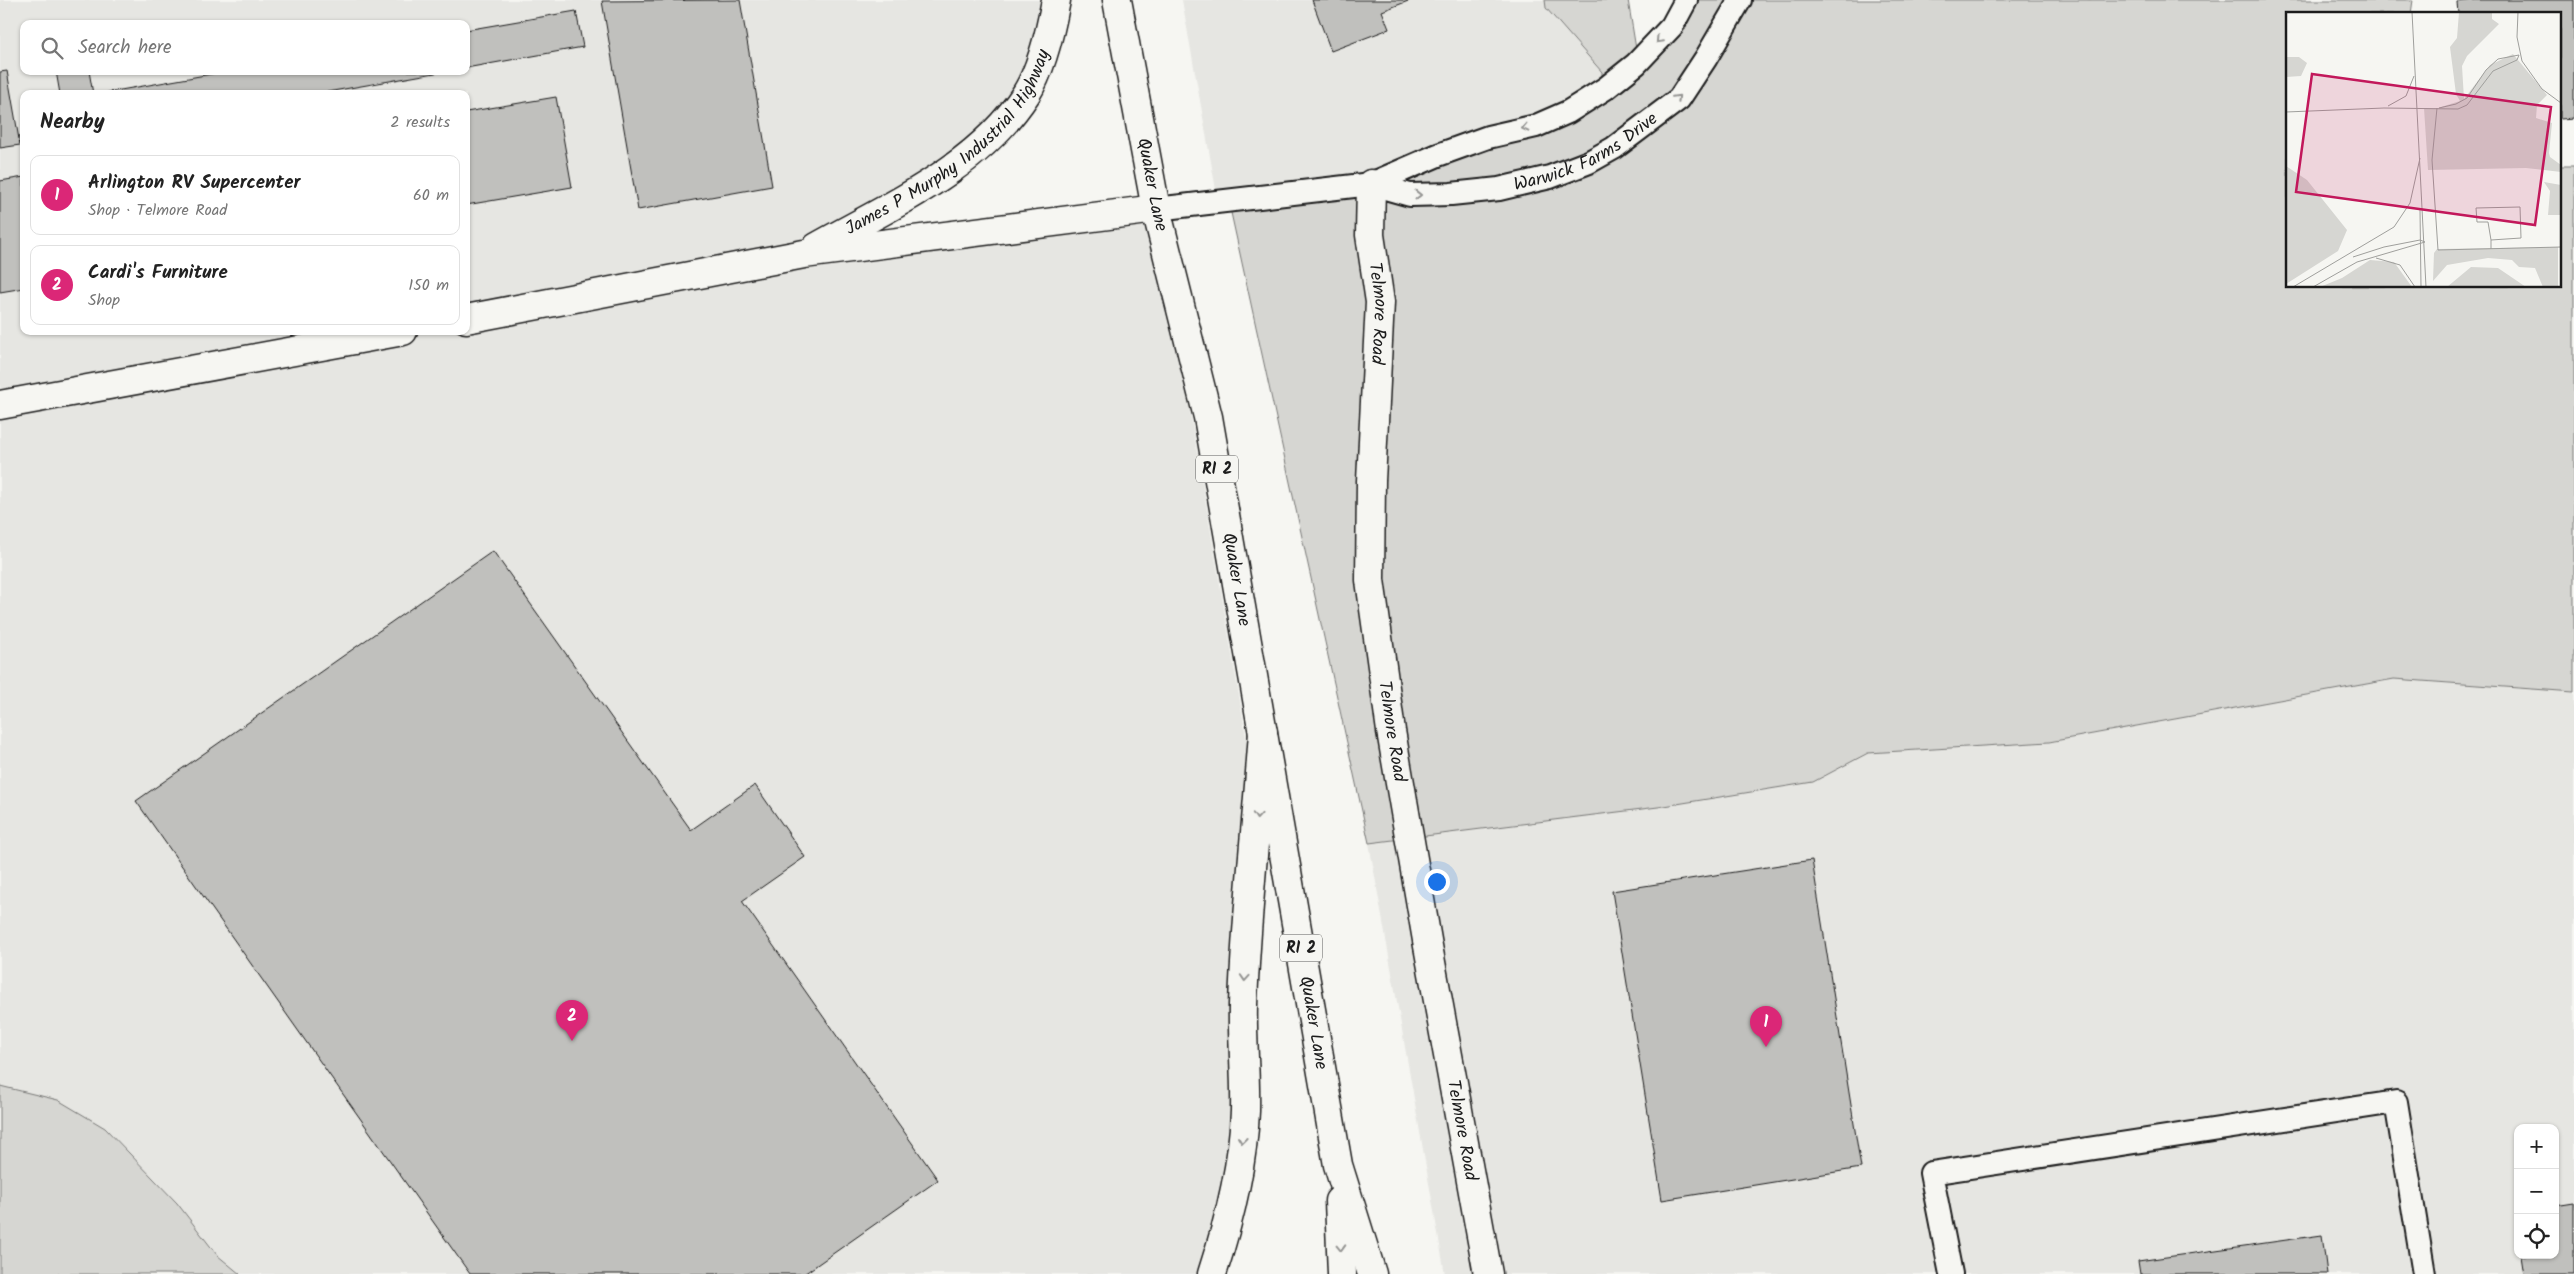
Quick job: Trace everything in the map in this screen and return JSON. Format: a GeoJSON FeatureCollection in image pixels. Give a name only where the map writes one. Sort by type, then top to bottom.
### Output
{"type":"FeatureCollection","features":[{"type":"Feature","properties":{"kind":"main road","name":"James P Murphy Industrial Highway"},"geometry":{"type":"LineString","coordinates":[[804,254],[919,190],[955,167],[994,132],[1027,93],[1050,35],[1056,0]]}},
{"type":"Feature","properties":{"kind":"main road","name":"Quaker Lane"},"geometry":{"type":"LineString","coordinates":[[1117,0],[1156,209],[1208,417],[1338,1165],[1372,1274]]}},
{"type":"Feature","properties":{"kind":"main road","name":"Telmore Road"},"geometry":{"type":"LineString","coordinates":[[1371,184],[1370,234],[1380,302],[1371,481],[1370,580],[1391,731],[1488,1274]]}},
{"type":"Feature","properties":{"kind":"main road","name":"James P Murphy Industrial Highway"},"geometry":{"type":"LineString","coordinates":[[470,318],[804,254],[1156,209]]}},
{"type":"Feature","properties":{"kind":"main road"},"geometry":{"type":"LineString","coordinates":[[0,405],[381,335]]}},
{"type":"Feature","properties":{"kind":"main road"},"geometry":{"type":"LineString","coordinates":[[1212,1274],[1239,1166],[1245,1113],[1246,1065],[1243,1006],[1263,732]]}},
{"type":"Feature","properties":{"kind":"main road","name":"Quaker Lane"},"geometry":{"type":"LineString","coordinates":[[1338,1165],[1342,1274]]}},
{"type":"Feature","properties":{"kind":"lane","name":"Warwick Farms Drive"},"geometry":{"type":"LineString","coordinates":[[1156,209],[1371,184],[1414,163],[1488,137],[1536,126],[1568,112],[1606,88],[1636,64],[1672,26],[1686,0]]}},
{"type":"Feature","properties":{"kind":"lane","name":"Warwick Farms Drive"},"geometry":{"type":"LineString","coordinates":[[1371,184],[1410,195],[1451,194],[1499,189],[1550,177],[1589,162],[1614,148],[1679,98],[1706,58],[1740,0]]}},
{"type":"Feature","properties":{"kind":"lane"},"geometry":{"type":"LineString","coordinates":[[1951,1274],[1931,1174],[2396,1102],[2424,1274]]}},
{"type":"Feature","properties":{"kind":"shaded area"},"geometry":{"type":"Polygon","coordinates":[[[0,0],[1058,0],[1012,121],[813,237],[1155,207],[1262,828],[1244,1078],[1207,1274],[240,1274],[217,1255],[177,1203],[105,1128],[0,1086],[0,0]]]}},
{"type":"Feature","properties":{"kind":"shaded area"},"geometry":{"type":"Polygon","coordinates":[[[1182,0],[1545,0],[1546,8],[1602,72],[1602,80],[1544,119],[1378,175],[1228,199],[1216,190],[1182,0]]]}},
{"type":"Feature","properties":{"kind":"shaded area"},"geometry":{"type":"Polygon","coordinates":[[[1545,0],[1628,0],[1636,49],[1682,0],[2413,0],[2411,12],[2286,12],[2286,288],[2562,288],[2562,166],[2574,166],[2574,692],[2394,679],[2049,742],[1868,753],[1813,782],[1658,807],[1369,843],[1228,199],[1378,180],[1544,119],[1602,80],[1602,72],[1546,8],[1545,0]]]}},
{"type":"Feature","properties":{"kind":"shaded area"},"geometry":{"type":"Polygon","coordinates":[[[2394,679],[2574,692],[2574,1274],[1445,1274],[1369,843],[1658,807],[1813,782],[1868,753],[2050,742],[2394,679]]]}},
{"type":"Feature","properties":{"kind":"shaded area"},"geometry":{"type":"Polygon","coordinates":[[[0,1086],[58,1100],[105,1128],[177,1203],[217,1255],[240,1274],[0,1274],[0,1086]]]}},
{"type":"Feature","properties":{"kind":"building"},"geometry":{"type":"Polygon","coordinates":[[[740,0],[772,186],[638,210],[602,1],[740,0]]]}},
{"type":"Feature","properties":{"kind":"building"},"geometry":{"type":"Polygon","coordinates":[[[1312,0],[1411,0],[1382,11],[1389,29],[1331,51],[1312,0]]]}},
{"type":"Feature","properties":{"kind":"building"},"geometry":{"type":"Polygon","coordinates":[[[2475,0],[2574,0],[2574,118],[2562,119],[2562,12],[2458,12],[2457,2],[2475,0]]]}},
{"type":"Feature","properties":{"kind":"building"},"geometry":{"type":"Polygon","coordinates":[[[576,11],[583,47],[470,67],[470,29],[576,11]]]}},
{"type":"Feature","properties":{"kind":"building"},"geometry":{"type":"Polygon","coordinates":[[[7,71],[20,145],[0,148],[0,72],[7,71]]]}},
{"type":"Feature","properties":{"kind":"building"},"geometry":{"type":"Polygon","coordinates":[[[57,75],[90,75],[92,90],[59,90],[57,75]]]}},
{"type":"Feature","properties":{"kind":"building"},"geometry":{"type":"Polygon","coordinates":[[[205,75],[423,75],[339,90],[121,90],[205,75]]]}},
{"type":"Feature","properties":{"kind":"building"},"geometry":{"type":"Polygon","coordinates":[[[556,97],[572,187],[470,204],[470,111],[556,97]]]}},
{"type":"Feature","properties":{"kind":"building"},"geometry":{"type":"Polygon","coordinates":[[[20,178],[20,289],[0,292],[0,181],[20,178]]]}},
{"type":"Feature","properties":{"kind":"building"},"geometry":{"type":"Polygon","coordinates":[[[493,551],[691,830],[755,785],[805,857],[742,901],[938,1180],[804,1274],[470,1274],[136,801],[493,551]]]}},
{"type":"Feature","properties":{"kind":"building"},"geometry":{"type":"Polygon","coordinates":[[[1812,860],[1861,1168],[1662,1200],[1612,891],[1812,860]]]}},
{"type":"Feature","properties":{"kind":"building"},"geometry":{"type":"Polygon","coordinates":[[[2574,1202],[2574,1274],[2524,1274],[2522,1259],[2559,1259],[2559,1204],[2574,1202]]]}},
{"type":"Feature","properties":{"kind":"building"},"geometry":{"type":"Polygon","coordinates":[[[2322,1235],[2327,1274],[2140,1274],[2138,1261],[2322,1235]]]}},
{"type":"Feature","properties":{"kind":"place","name":"Cardi's Furniture"},"geometry":{"type":"Point","coordinates":[572,1041]}},
{"type":"Feature","properties":{"kind":"place","name":"Arlington RV Supercenter"},"geometry":{"type":"Point","coordinates":[1766,1047]}}]}
